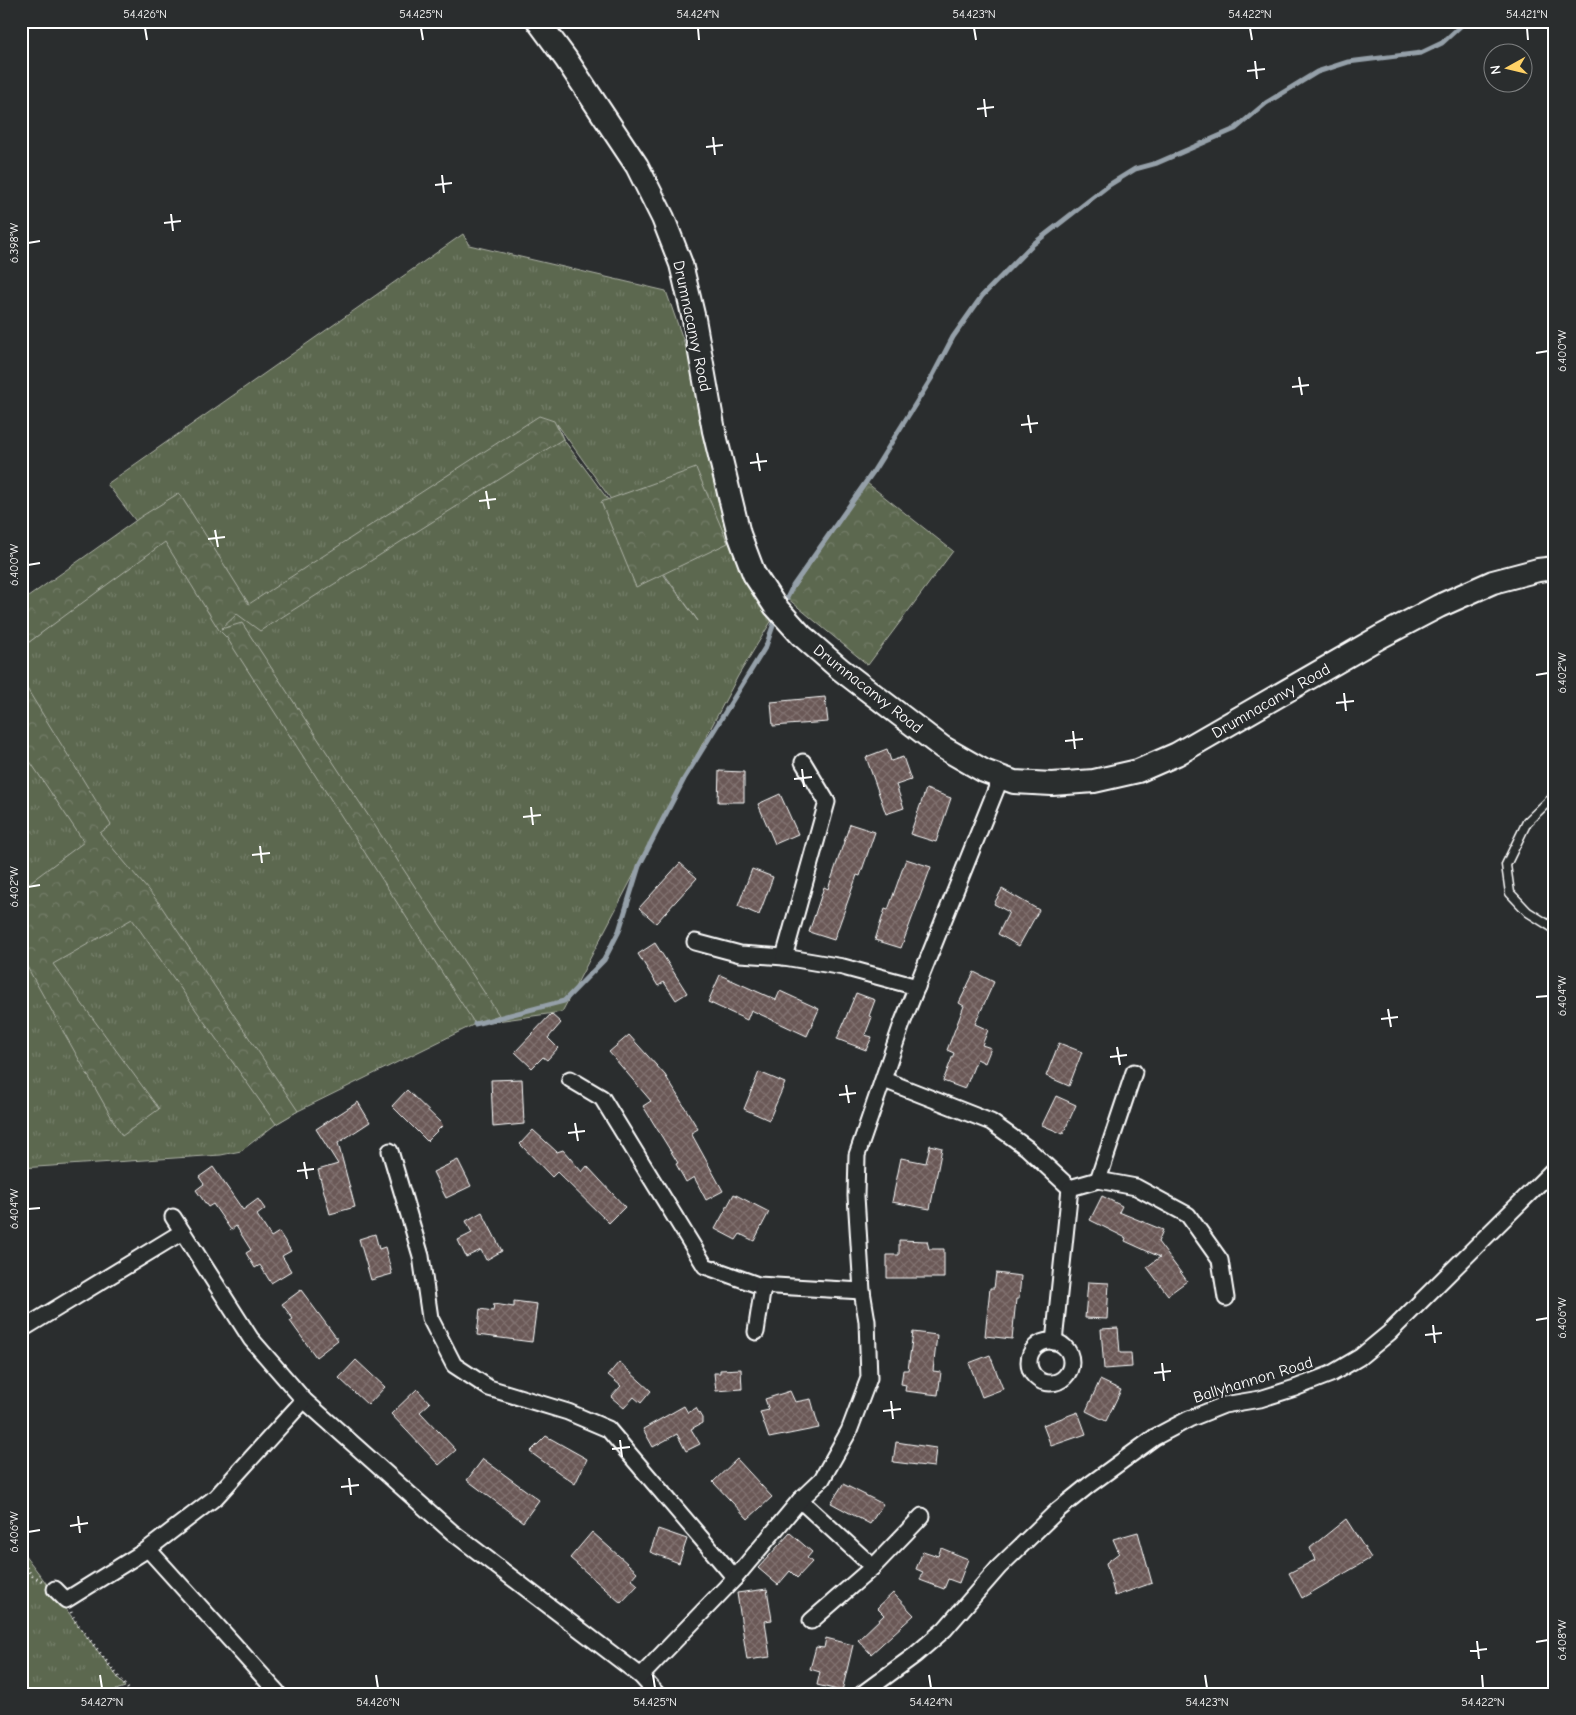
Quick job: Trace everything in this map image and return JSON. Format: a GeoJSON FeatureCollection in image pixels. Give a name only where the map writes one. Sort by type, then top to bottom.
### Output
{"type":"FeatureCollection","features":[{"type":"Feature","properties":{"kind":"main road","name":"Drumnacanvy Road"},"geometry":{"type":"LineString","coordinates":[[538,21],[566,59],[637,166],[663,218],[681,264],[694,319],[714,431],[739,534],[754,574],[775,606],[801,635],[840,669],[942,747],[984,771],[1014,782],[1052,784],[1094,781],[1138,771],[1178,754],[1380,637],[1439,606],[1493,582],[1538,570],[1555,568]]}},
{"type":"Feature","properties":{"kind":"street"},"geometry":{"type":"LineString","coordinates":[[784,957],[827,802],[803,762]]}},
{"type":"Feature","properties":{"kind":"street"},"geometry":{"type":"LineString","coordinates":[[641,1676],[735,1578],[800,1500],[822,1479],[850,1431],[869,1378],[867,1321],[862,1291],[856,1196],[856,1155],[903,1022],[1001,777]]}},
{"type":"Feature","properties":{"kind":"street"},"geometry":{"type":"LineString","coordinates":[[695,942],[740,954],[784,957],[843,967],[917,987]]}},
{"type":"Feature","properties":{"kind":"street"},"geometry":{"type":"LineString","coordinates":[[1098,1180],[1134,1072]]}},
{"type":"Feature","properties":{"kind":"street"},"geometry":{"type":"LineString","coordinates":[[570,1079],[602,1098],[705,1266],[758,1286],[862,1291]]}},
{"type":"Feature","properties":{"kind":"street"},"geometry":{"type":"LineString","coordinates":[[884,1080],[991,1122],[1027,1148],[1070,1188]]}},
{"type":"Feature","properties":{"kind":"street"},"geometry":{"type":"LineString","coordinates":[[390,1151],[421,1256],[430,1318],[454,1365],[489,1388],[568,1412],[608,1429],[735,1578]]}},
{"type":"Feature","properties":{"kind":"street","name":"Ballyhannon Road"},"geometry":{"type":"LineString","coordinates":[[862,1694],[915,1656],[945,1628],[999,1567],[1058,1510],[1155,1437],[1189,1418],[1224,1405],[1260,1399],[1295,1388],[1331,1374],[1360,1357],[1389,1333],[1555,1168]]}},
{"type":"Feature","properties":{"kind":"street"},"geometry":{"type":"LineString","coordinates":[[1070,1188],[1098,1180],[1136,1187],[1188,1216],[1220,1260],[1226,1298]]}},
{"type":"Feature","properties":{"kind":"street"},"geometry":{"type":"LineString","coordinates":[[1054,1342],[1070,1188]]}},
{"type":"Feature","properties":{"kind":"street"},"geometry":{"type":"LineString","coordinates":[[172,1217],[251,1339],[304,1400],[452,1532],[641,1676],[657,1694]]}},
{"type":"Feature","properties":{"kind":"street"},"geometry":{"type":"LineString","coordinates":[[21,1330],[182,1232]]}},
{"type":"Feature","properties":{"kind":"street"},"geometry":{"type":"LineString","coordinates":[[756,1332],[763,1286]]}},
{"type":"Feature","properties":{"kind":"street"},"geometry":{"type":"LineString","coordinates":[[55,1589],[66,1600],[148,1549],[216,1497],[304,1400]]}},
{"type":"Feature","properties":{"kind":"street"},"geometry":{"type":"LineString","coordinates":[[800,1500],[873,1567]]}},
{"type":"Feature","properties":{"kind":"street"},"geometry":{"type":"LineString","coordinates":[[811,1621],[873,1567],[922,1516]]}},
{"type":"Feature","properties":{"kind":"street"},"geometry":{"type":"LineString","coordinates":[[148,1549],[277,1692]]}},
{"type":"Feature","properties":{"kind":"lane"},"geometry":{"type":"LineString","coordinates":[[1555,795],[1527,822],[1506,864],[1510,893],[1528,912],[1555,929]]}},
{"type":"Feature","properties":{"kind":"path"},"geometry":{"type":"LineString","coordinates":[[21,1559],[31,1575],[55,1589]]}},
{"type":"Feature","properties":{"kind":"path"},"geometry":{"type":"LineString","coordinates":[[66,1600],[75,1621],[132,1694]]}},
{"type":"Feature","properties":{"kind":"green space"},"geometry":{"type":"Polygon","coordinates":[[[463,234],[469,245],[666,291],[778,610],[738,676],[562,1012],[475,1024],[298,1111],[276,1124],[241,1151],[221,1155],[21,1168],[21,648],[156,547],[107,484],[463,234]],[[557,424],[563,439],[698,621],[557,424]]]}},
{"type":"Feature","properties":{"kind":"green space"},"geometry":{"type":"Polygon","coordinates":[[[539,416],[554,421],[563,439],[260,631],[237,614],[221,629],[242,623],[499,1015],[475,1024],[227,638],[219,630],[165,542],[21,648],[21,602],[142,516],[179,493],[249,604],[539,416]]]}},
{"type":"Feature","properties":{"kind":"green space"},"geometry":{"type":"Polygon","coordinates":[[[696,468],[728,543],[636,587],[601,502],[696,468]]]}},
{"type":"Feature","properties":{"kind":"green space"},"geometry":{"type":"Polygon","coordinates":[[[867,483],[953,551],[868,665],[787,598],[867,483]]]}},
{"type":"Feature","properties":{"kind":"green space"},"geometry":{"type":"Polygon","coordinates":[[[21,679],[111,825],[100,833],[159,903],[298,1111],[276,1124],[132,919],[53,964],[159,1109],[122,1136],[21,956],[21,889],[84,842],[21,748],[21,679]]]}},
{"type":"Feature","properties":{"kind":"green space"},"geometry":{"type":"Polygon","coordinates":[[[21,1550],[125,1687],[104,1694],[21,1694],[21,1550]]]}},
{"type":"Feature","properties":{"kind":"building"},"geometry":{"type":"Polygon","coordinates":[[[825,697],[828,722],[773,726],[771,702],[825,697]]]}},
{"type":"Feature","properties":{"kind":"building"},"geometry":{"type":"Polygon","coordinates":[[[887,749],[891,761],[903,757],[911,780],[896,785],[904,808],[886,814],[866,757],[887,749]]]}},
{"type":"Feature","properties":{"kind":"building"},"geometry":{"type":"Polygon","coordinates":[[[719,771],[744,772],[744,802],[718,802],[719,771]]]}},
{"type":"Feature","properties":{"kind":"building"},"geometry":{"type":"Polygon","coordinates":[[[926,789],[951,798],[936,842],[910,834],[926,789]]]}},
{"type":"Feature","properties":{"kind":"building"},"geometry":{"type":"Polygon","coordinates":[[[780,794],[798,834],[775,844],[758,804],[780,794]]]}},
{"type":"Feature","properties":{"kind":"building"},"geometry":{"type":"Polygon","coordinates":[[[850,824],[875,832],[860,876],[857,875],[834,940],[809,932],[824,887],[828,889],[850,824]]]}},
{"type":"Feature","properties":{"kind":"building"},"geometry":{"type":"Polygon","coordinates":[[[906,859],[931,867],[901,948],[875,940],[885,909],[888,910],[906,859]]]}},
{"type":"Feature","properties":{"kind":"building"},"geometry":{"type":"Polygon","coordinates":[[[680,863],[697,878],[656,923],[639,908],[680,863]]]}},
{"type":"Feature","properties":{"kind":"building"},"geometry":{"type":"Polygon","coordinates":[[[752,869],[773,877],[759,915],[738,906],[752,869]]]}},
{"type":"Feature","properties":{"kind":"building"},"geometry":{"type":"Polygon","coordinates":[[[1002,889],[1039,910],[1019,946],[998,934],[1009,912],[994,904],[1002,889]]]}},
{"type":"Feature","properties":{"kind":"building"},"geometry":{"type":"Polygon","coordinates":[[[655,943],[687,993],[676,1000],[664,982],[658,986],[638,954],[655,943]]]}},
{"type":"Feature","properties":{"kind":"building"},"geometry":{"type":"Polygon","coordinates":[[[974,972],[994,982],[975,1024],[988,1030],[982,1045],[991,1048],[985,1063],[977,1059],[965,1089],[943,1081],[954,1053],[947,1050],[964,1006],[959,1003],[974,972]]]}},
{"type":"Feature","properties":{"kind":"building"},"geometry":{"type":"Polygon","coordinates":[[[720,975],[776,1000],[780,991],[819,1009],[807,1036],[751,1010],[747,1020],[708,1002],[720,975]]]}},
{"type":"Feature","properties":{"kind":"building"},"geometry":{"type":"Polygon","coordinates":[[[856,993],[875,1000],[869,1016],[872,1017],[865,1035],[872,1037],[866,1050],[837,1039],[856,993]]]}},
{"type":"Feature","properties":{"kind":"building"},"geometry":{"type":"Polygon","coordinates":[[[551,1014],[561,1023],[548,1038],[558,1048],[547,1060],[543,1057],[532,1068],[515,1052],[551,1014]]]}},
{"type":"Feature","properties":{"kind":"building"},"geometry":{"type":"Polygon","coordinates":[[[629,1035],[665,1075],[698,1129],[691,1133],[723,1191],[706,1200],[694,1177],[686,1182],[676,1164],[678,1163],[643,1106],[651,1101],[609,1052],[629,1035]]]}},
{"type":"Feature","properties":{"kind":"building"},"geometry":{"type":"Polygon","coordinates":[[[1059,1043],[1082,1052],[1069,1086],[1046,1076],[1059,1043]]]}},
{"type":"Feature","properties":{"kind":"building"},"geometry":{"type":"Polygon","coordinates":[[[759,1072],[785,1083],[769,1120],[744,1109],[759,1072]]]}},
{"type":"Feature","properties":{"kind":"building"},"geometry":{"type":"Polygon","coordinates":[[[522,1079],[524,1124],[493,1127],[491,1080],[522,1079]]]}},
{"type":"Feature","properties":{"kind":"building"},"geometry":{"type":"Polygon","coordinates":[[[407,1090],[443,1125],[427,1141],[392,1106],[407,1090]]]}},
{"type":"Feature","properties":{"kind":"building"},"geometry":{"type":"Polygon","coordinates":[[[1056,1096],[1076,1105],[1063,1134],[1042,1125],[1056,1096]]]}},
{"type":"Feature","properties":{"kind":"building"},"geometry":{"type":"Polygon","coordinates":[[[358,1102],[370,1122],[338,1143],[355,1207],[330,1214],[318,1170],[338,1164],[316,1129],[358,1102]]]}},
{"type":"Feature","properties":{"kind":"building"},"geometry":{"type":"Polygon","coordinates":[[[533,1130],[557,1152],[563,1150],[582,1172],[587,1166],[625,1207],[609,1223],[557,1172],[552,1177],[520,1144],[533,1130]]]}},
{"type":"Feature","properties":{"kind":"building"},"geometry":{"type":"Polygon","coordinates":[[[930,1145],[942,1148],[930,1209],[892,1202],[901,1158],[926,1163],[930,1145]]]}},
{"type":"Feature","properties":{"kind":"building"},"geometry":{"type":"Polygon","coordinates":[[[458,1160],[471,1186],[446,1198],[433,1172],[458,1160]]]}},
{"type":"Feature","properties":{"kind":"building"},"geometry":{"type":"Polygon","coordinates":[[[213,1167],[243,1210],[258,1199],[265,1209],[257,1215],[271,1237],[279,1232],[291,1251],[282,1256],[291,1271],[271,1283],[260,1265],[255,1268],[246,1253],[251,1250],[236,1226],[231,1230],[213,1204],[208,1207],[196,1190],[204,1184],[199,1177],[213,1167]]]}},
{"type":"Feature","properties":{"kind":"building"},"geometry":{"type":"Polygon","coordinates":[[[734,1194],[769,1212],[754,1241],[740,1234],[736,1240],[715,1229],[734,1194]]]}},
{"type":"Feature","properties":{"kind":"building"},"geometry":{"type":"Polygon","coordinates":[[[1102,1196],[1122,1206],[1119,1212],[1163,1230],[1158,1242],[1187,1281],[1168,1295],[1147,1267],[1160,1257],[1125,1241],[1126,1238],[1090,1220],[1102,1196]]]}},
{"type":"Feature","properties":{"kind":"building"},"geometry":{"type":"Polygon","coordinates":[[[482,1212],[502,1251],[486,1260],[481,1250],[466,1257],[458,1240],[472,1233],[466,1221],[482,1212]]]}},
{"type":"Feature","properties":{"kind":"building"},"geometry":{"type":"Polygon","coordinates":[[[375,1234],[379,1249],[385,1247],[392,1274],[371,1280],[359,1239],[375,1234]]]}},
{"type":"Feature","properties":{"kind":"building"},"geometry":{"type":"Polygon","coordinates":[[[899,1240],[927,1241],[929,1249],[944,1249],[944,1278],[887,1278],[887,1255],[899,1255],[899,1240]]]}},
{"type":"Feature","properties":{"kind":"building"},"geometry":{"type":"Polygon","coordinates":[[[996,1273],[1021,1276],[1019,1299],[1016,1299],[1012,1339],[985,1336],[990,1288],[994,1288],[996,1273]]]}},
{"type":"Feature","properties":{"kind":"building"},"geometry":{"type":"Polygon","coordinates":[[[1088,1282],[1109,1283],[1107,1319],[1085,1318],[1088,1282]]]}},
{"type":"Feature","properties":{"kind":"building"},"geometry":{"type":"Polygon","coordinates":[[[301,1290],[338,1340],[316,1357],[290,1321],[293,1319],[282,1304],[301,1290]]]}},
{"type":"Feature","properties":{"kind":"building"},"geometry":{"type":"Polygon","coordinates":[[[514,1301],[537,1304],[532,1342],[477,1335],[480,1309],[493,1311],[494,1304],[514,1307],[514,1301]]]}},
{"type":"Feature","properties":{"kind":"building"},"geometry":{"type":"Polygon","coordinates":[[[1118,1328],[1120,1353],[1131,1353],[1132,1367],[1104,1369],[1101,1329],[1118,1328]]]}},
{"type":"Feature","properties":{"kind":"building"},"geometry":{"type":"Polygon","coordinates":[[[913,1332],[937,1335],[933,1371],[941,1372],[938,1395],[905,1391],[906,1385],[901,1384],[903,1370],[908,1370],[913,1332]]]}},
{"type":"Feature","properties":{"kind":"building"},"geometry":{"type":"Polygon","coordinates":[[[990,1355],[1003,1389],[982,1397],[969,1363],[990,1355]]]}},
{"type":"Feature","properties":{"kind":"building"},"geometry":{"type":"Polygon","coordinates":[[[356,1360],[385,1387],[368,1405],[339,1378],[356,1360]]]}},
{"type":"Feature","properties":{"kind":"building"},"geometry":{"type":"Polygon","coordinates":[[[619,1362],[651,1391],[641,1403],[634,1397],[624,1408],[611,1397],[621,1386],[608,1375],[619,1362]]]}},
{"type":"Feature","properties":{"kind":"building"},"geometry":{"type":"Polygon","coordinates":[[[741,1369],[742,1389],[716,1391],[714,1373],[720,1373],[720,1370],[741,1369]]]}},
{"type":"Feature","properties":{"kind":"building"},"geometry":{"type":"Polygon","coordinates":[[[1100,1380],[1121,1390],[1106,1421],[1086,1411],[1100,1380]]]}},
{"type":"Feature","properties":{"kind":"building"},"geometry":{"type":"Polygon","coordinates":[[[417,1389],[430,1403],[420,1412],[456,1450],[439,1465],[391,1414],[417,1389]]]}},
{"type":"Feature","properties":{"kind":"building"},"geometry":{"type":"Polygon","coordinates":[[[790,1391],[795,1402],[811,1399],[819,1428],[769,1438],[760,1412],[769,1410],[765,1399],[790,1391]]]}},
{"type":"Feature","properties":{"kind":"building"},"geometry":{"type":"Polygon","coordinates":[[[684,1406],[688,1413],[696,1408],[702,1418],[702,1423],[691,1429],[700,1444],[686,1451],[677,1434],[653,1447],[643,1429],[684,1406]]]}},
{"type":"Feature","properties":{"kind":"building"},"geometry":{"type":"Polygon","coordinates":[[[1078,1412],[1086,1434],[1051,1446],[1043,1425],[1078,1412]]]}},
{"type":"Feature","properties":{"kind":"building"},"geometry":{"type":"Polygon","coordinates":[[[546,1436],[587,1459],[575,1484],[530,1452],[546,1436]]]}},
{"type":"Feature","properties":{"kind":"building"},"geometry":{"type":"Polygon","coordinates":[[[896,1442],[936,1448],[934,1467],[893,1462],[896,1442]]]}},
{"type":"Feature","properties":{"kind":"building"},"geometry":{"type":"Polygon","coordinates":[[[483,1459],[539,1500],[523,1522],[467,1480],[483,1459]]]}},
{"type":"Feature","properties":{"kind":"building"},"geometry":{"type":"Polygon","coordinates":[[[737,1459],[772,1497],[748,1519],[713,1482],[737,1459]]]}},
{"type":"Feature","properties":{"kind":"building"},"geometry":{"type":"Polygon","coordinates":[[[843,1484],[883,1504],[870,1524],[831,1503],[843,1484]]]}},
{"type":"Feature","properties":{"kind":"building"},"geometry":{"type":"Polygon","coordinates":[[[1346,1519],[1371,1558],[1302,1598],[1289,1573],[1315,1560],[1310,1548],[1346,1519]]]}},
{"type":"Feature","properties":{"kind":"building"},"geometry":{"type":"Polygon","coordinates":[[[658,1529],[687,1539],[679,1563],[650,1552],[658,1529]]]}},
{"type":"Feature","properties":{"kind":"building"},"geometry":{"type":"Polygon","coordinates":[[[592,1532],[637,1572],[631,1579],[638,1585],[621,1603],[570,1558],[592,1532]]]}},
{"type":"Feature","properties":{"kind":"building"},"geometry":{"type":"Polygon","coordinates":[[[1138,1532],[1152,1583],[1115,1596],[1106,1563],[1119,1553],[1113,1539],[1138,1532]]]}},
{"type":"Feature","properties":{"kind":"building"},"geometry":{"type":"Polygon","coordinates":[[[790,1533],[812,1552],[807,1558],[812,1562],[797,1578],[790,1571],[778,1585],[758,1568],[790,1533]]]}},
{"type":"Feature","properties":{"kind":"building"},"geometry":{"type":"Polygon","coordinates":[[[941,1548],[968,1559],[959,1583],[948,1579],[944,1589],[920,1580],[923,1572],[916,1569],[923,1551],[938,1556],[941,1548]]]}},
{"type":"Feature","properties":{"kind":"building"},"geometry":{"type":"Polygon","coordinates":[[[767,1589],[772,1620],[765,1621],[770,1657],[747,1660],[737,1593],[767,1589]]]}},
{"type":"Feature","properties":{"kind":"building"},"geometry":{"type":"Polygon","coordinates":[[[893,1593],[914,1615],[871,1654],[858,1640],[884,1615],[877,1608],[893,1593]]]}},
{"type":"Feature","properties":{"kind":"building"},"geometry":{"type":"Polygon","coordinates":[[[826,1638],[853,1645],[842,1691],[817,1685],[820,1672],[810,1669],[816,1647],[824,1648],[826,1638]]]}},
{"type":"Feature","properties":{"kind":"waterway"},"geometry":{"type":"LineString","coordinates":[[787,598],[793,586],[873,472],[931,379],[953,337],[982,296],[1032,245],[1109,185],[1135,169],[1157,163],[1235,129],[1266,103],[1317,72],[1348,62],[1421,53],[1442,43],[1466,21]]}},
{"type":"Feature","properties":{"kind":"waterway"},"geometry":{"type":"LineString","coordinates":[[475,1024],[564,1001],[604,960],[619,931],[639,866],[684,779],[766,646],[774,623]]}}]}
